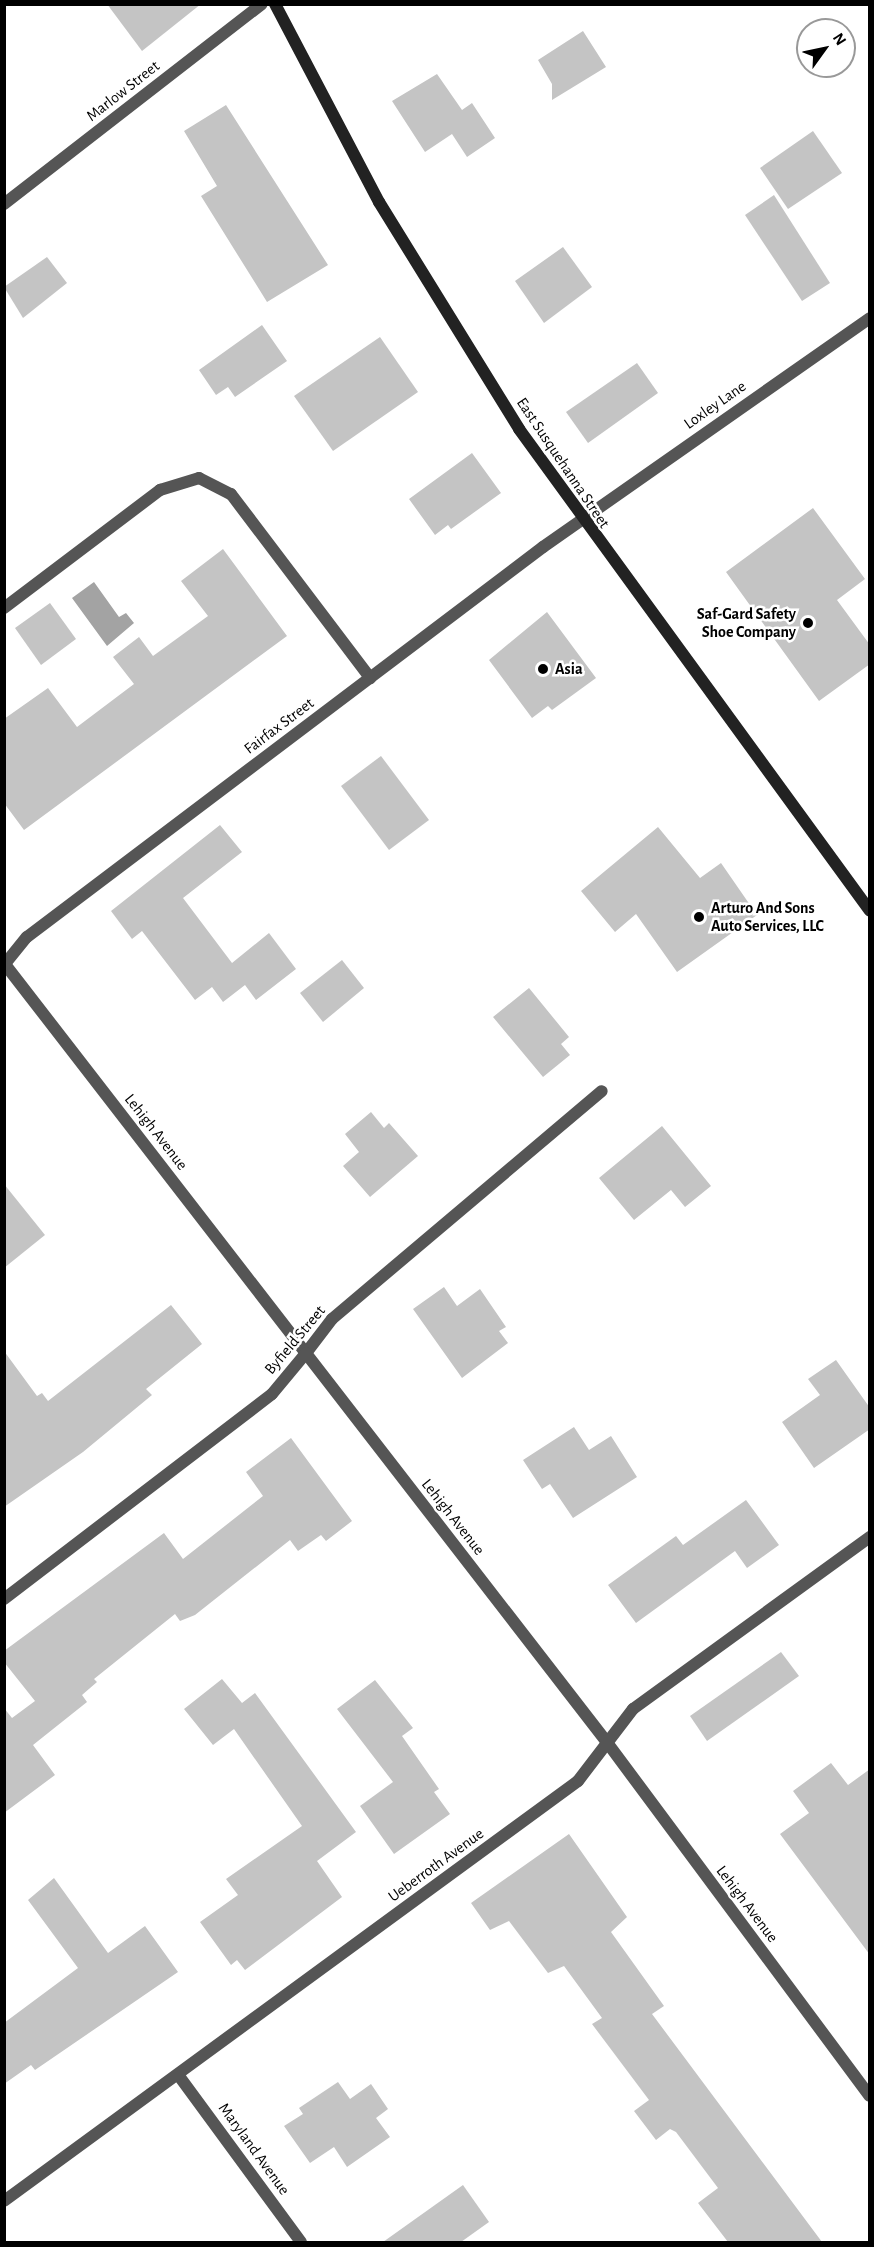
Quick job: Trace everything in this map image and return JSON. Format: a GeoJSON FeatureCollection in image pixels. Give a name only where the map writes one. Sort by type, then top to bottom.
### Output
{"type":"FeatureCollection","features":[{"type":"Feature","properties":{"kind":"main road","name":"East Susquehanna Street"},"geometry":{"type":"LineString","coordinates":[[275,4],[379,202],[580,519],[868,905]]}},
{"type":"Feature","properties":{"kind":"street","name":"Marlow Street"},"geometry":{"type":"LineString","coordinates":[[4,204],[262,4]]}},
{"type":"Feature","properties":{"kind":"street","name":"Loxley Lane"},"geometry":{"type":"LineString","coordinates":[[580,519],[870,318]]}},
{"type":"Feature","properties":{"kind":"street"},"geometry":{"type":"LineString","coordinates":[[4,608],[160,490],[199,478],[231,494],[370,678]]}},
{"type":"Feature","properties":{"kind":"street","name":"Fairfax Street"},"geometry":{"type":"LineString","coordinates":[[5,964],[27,937],[580,519]]}},
{"type":"Feature","properties":{"kind":"street","name":"Lehigh Avenue"},"geometry":{"type":"LineString","coordinates":[[5,964],[606,1741],[870,2096]]}},
{"type":"Feature","properties":{"kind":"street","name":"Byfield Street"},"geometry":{"type":"LineString","coordinates":[[4,1599],[272,1394],[332,1319],[602,1091]]}},
{"type":"Feature","properties":{"kind":"street","name":"Ueberroth Avenue"},"geometry":{"type":"LineString","coordinates":[[4,2201],[179,2076],[578,1781],[606,1741],[633,1709],[870,1537]]}},
{"type":"Feature","properties":{"kind":"street","name":"Maryland Avenue"},"geometry":{"type":"LineString","coordinates":[[179,2076],[301,2242]]}},
{"type":"Feature","properties":{"kind":"shaded area"},"geometry":{"type":"Polygon","coordinates":[[[94,582],[119,617],[126,613],[134,623],[107,646],[72,598],[94,582]]]}},
{"type":"Feature","properties":{"kind":"building"},"geometry":{"type":"Polygon","coordinates":[[[107,4],[201,4],[142,51],[107,4]]]}},
{"type":"Feature","properties":{"kind":"building"},"geometry":{"type":"Polygon","coordinates":[[[583,31],[606,67],[552,100],[552,84],[538,60],[583,31]]]}},
{"type":"Feature","properties":{"kind":"building"},"geometry":{"type":"Polygon","coordinates":[[[437,74],[462,110],[472,103],[495,138],[467,157],[452,134],[425,152],[392,101],[437,74]]]}},
{"type":"Feature","properties":{"kind":"building"},"geometry":{"type":"Polygon","coordinates":[[[226,105],[328,265],[267,302],[201,196],[217,186],[184,131],[226,105]]]}},
{"type":"Feature","properties":{"kind":"building"},"geometry":{"type":"Polygon","coordinates":[[[813,131],[842,173],[788,209],[760,168],[813,131]]]}},
{"type":"Feature","properties":{"kind":"building"},"geometry":{"type":"Polygon","coordinates":[[[774,195],[830,283],[802,301],[745,215],[774,195]]]}},
{"type":"Feature","properties":{"kind":"building"},"geometry":{"type":"Polygon","coordinates":[[[563,247],[592,287],[544,323],[515,281],[563,247]]]}},
{"type":"Feature","properties":{"kind":"building"},"geometry":{"type":"Polygon","coordinates":[[[47,257],[67,283],[23,318],[4,287],[47,257]]]}},
{"type":"Feature","properties":{"kind":"building"},"geometry":{"type":"Polygon","coordinates":[[[262,325],[287,361],[235,397],[228,387],[216,395],[199,370],[262,325]]]}},
{"type":"Feature","properties":{"kind":"building"},"geometry":{"type":"Polygon","coordinates":[[[380,337],[418,392],[333,451],[294,396],[380,337]]]}},
{"type":"Feature","properties":{"kind":"building"},"geometry":{"type":"Polygon","coordinates":[[[637,363],[658,393],[588,443],[566,412],[637,363]]]}},
{"type":"Feature","properties":{"kind":"building"},"geometry":{"type":"Polygon","coordinates":[[[472,453],[501,493],[451,529],[448,525],[435,535],[409,499],[472,453]]]}},
{"type":"Feature","properties":{"kind":"building","name":"Saf-Gard Safety Shoe Company"},"geometry":{"type":"Polygon","coordinates":[[[813,508],[865,579],[837,600],[870,645],[870,664],[819,701],[726,572],[813,508]]]}},
{"type":"Feature","properties":{"kind":"building"},"geometry":{"type":"Polygon","coordinates":[[[223,549],[287,636],[24,830],[4,803],[4,719],[48,688],[77,727],[134,684],[113,657],[139,637],[153,656],[208,616],[181,581],[223,549]]]}},
{"type":"Feature","properties":{"kind":"building"},"geometry":{"type":"Polygon","coordinates":[[[50,603],[76,639],[41,665],[15,628],[50,603]]]}},
{"type":"Feature","properties":{"kind":"building","name":"Asia"},"geometry":{"type":"Polygon","coordinates":[[[547,612],[596,678],[552,710],[548,706],[532,718],[489,660],[547,612]]]}},
{"type":"Feature","properties":{"kind":"building"},"geometry":{"type":"Polygon","coordinates":[[[381,756],[429,820],[389,850],[341,786],[381,756]]]}},
{"type":"Feature","properties":{"kind":"building"},"geometry":{"type":"Polygon","coordinates":[[[220,825],[242,852],[183,898],[232,963],[269,933],[296,969],[256,1000],[245,985],[223,1002],[212,987],[195,1000],[142,931],[132,939],[111,911],[220,825]]]}},
{"type":"Feature","properties":{"kind":"building"},"geometry":{"type":"Polygon","coordinates":[[[658,827],[700,878],[721,863],[757,915],[677,972],[636,914],[615,932],[581,891],[658,827]]]}},
{"type":"Feature","properties":{"kind":"building"},"geometry":{"type":"Polygon","coordinates":[[[342,960],[364,988],[323,1022],[300,993],[342,960]]]}},
{"type":"Feature","properties":{"kind":"building"},"geometry":{"type":"Polygon","coordinates":[[[529,988],[569,1037],[561,1044],[570,1055],[543,1077],[493,1017],[529,988]]]}},
{"type":"Feature","properties":{"kind":"building"},"geometry":{"type":"Polygon","coordinates":[[[371,1112],[384,1128],[389,1123],[418,1156],[370,1197],[343,1166],[359,1152],[345,1134],[371,1112]]]}},
{"type":"Feature","properties":{"kind":"building"},"geometry":{"type":"Polygon","coordinates":[[[662,1126],[711,1186],[685,1207],[671,1190],[634,1220],[599,1178],[662,1126]]]}},
{"type":"Feature","properties":{"kind":"building"},"geometry":{"type":"Polygon","coordinates":[[[4,1184],[45,1235],[4,1268],[4,1184]]]}},
{"type":"Feature","properties":{"kind":"building"},"geometry":{"type":"Polygon","coordinates":[[[444,1287],[457,1306],[480,1289],[506,1327],[499,1331],[508,1343],[462,1378],[413,1309],[444,1287]]]}},
{"type":"Feature","properties":{"kind":"building"},"geometry":{"type":"Polygon","coordinates":[[[171,1305],[202,1344],[146,1389],[152,1395],[83,1452],[4,1507],[4,1351],[37,1396],[42,1393],[48,1401],[171,1305]]]}},
{"type":"Feature","properties":{"kind":"building"},"geometry":{"type":"Polygon","coordinates":[[[836,1360],[870,1408],[870,1429],[814,1468],[782,1422],[820,1395],[808,1379],[836,1360]]]}},
{"type":"Feature","properties":{"kind":"building"},"geometry":{"type":"Polygon","coordinates":[[[574,1427],[589,1450],[611,1436],[637,1477],[573,1518],[550,1484],[542,1489],[523,1460],[574,1427]]]}},
{"type":"Feature","properties":{"kind":"building"},"geometry":{"type":"Polygon","coordinates":[[[291,1438],[352,1521],[326,1541],[321,1535],[298,1551],[290,1540],[195,1615],[180,1621],[175,1614],[94,1679],[97,1682],[82,1695],[87,1702],[33,1745],[55,1775],[4,1813],[4,1708],[12,1718],[35,1701],[4,1662],[4,1651],[164,1533],[183,1559],[263,1496],[246,1472],[291,1438]]]}},
{"type":"Feature","properties":{"kind":"building"},"geometry":{"type":"Polygon","coordinates":[[[746,1500],[779,1545],[747,1568],[735,1551],[636,1623],[608,1585],[676,1536],[683,1545],[746,1500]]]}},
{"type":"Feature","properties":{"kind":"building"},"geometry":{"type":"Polygon","coordinates":[[[781,1652],[799,1676],[707,1741],[690,1716],[781,1652]]]}},
{"type":"Feature","properties":{"kind":"building"},"geometry":{"type":"Polygon","coordinates":[[[222,1679],[242,1703],[255,1693],[356,1832],[317,1861],[342,1897],[245,1970],[237,1960],[231,1965],[200,1922],[238,1895],[226,1879],[302,1826],[234,1729],[213,1745],[184,1709],[222,1679]]]}},
{"type":"Feature","properties":{"kind":"building"},"geometry":{"type":"Polygon","coordinates":[[[375,1680],[413,1728],[402,1736],[439,1789],[434,1792],[450,1814],[394,1854],[360,1806],[393,1782],[337,1709],[375,1680]]]}},
{"type":"Feature","properties":{"kind":"building"},"geometry":{"type":"Polygon","coordinates":[[[831,1763],[848,1785],[870,1769],[870,1955],[780,1834],[809,1813],[793,1791],[831,1763]]]}},
{"type":"Feature","properties":{"kind":"building"},"geometry":{"type":"Polygon","coordinates":[[[569,1834],[627,1917],[611,1932],[664,2006],[652,2014],[822,2242],[728,2242],[698,2203],[718,2188],[676,2132],[670,2129],[656,2140],[634,2111],[649,2100],[592,2024],[602,2018],[564,1966],[548,1973],[509,1921],[490,1930],[471,1903],[569,1834]]]}},
{"type":"Feature","properties":{"kind":"building"},"geometry":{"type":"Polygon","coordinates":[[[54,1878],[108,1953],[145,1926],[178,1972],[35,2070],[31,2065],[4,2084],[4,2023],[78,1968],[28,1900],[54,1878]]]}},
{"type":"Feature","properties":{"kind":"building"},"geometry":{"type":"Polygon","coordinates":[[[338,2082],[350,2099],[371,2084],[388,2109],[376,2118],[390,2137],[347,2167],[334,2147],[310,2163],[284,2126],[303,2114],[299,2108],[338,2082]]]}},
{"type":"Feature","properties":{"kind":"building"},"geometry":{"type":"Polygon","coordinates":[[[463,2185],[489,2222],[461,2242],[383,2242],[463,2185]]]}},
{"type":"Feature","properties":{"kind":"place","name":"Saf-Gard Safety Shoe Company"},"geometry":{"type":"Point","coordinates":[808,623]}},
{"type":"Feature","properties":{"kind":"place","name":"Asia"},"geometry":{"type":"Point","coordinates":[543,669]}},
{"type":"Feature","properties":{"kind":"place","name":"Arturo And Sons Auto Services, LLC"},"geometry":{"type":"Point","coordinates":[699,917]}}]}
